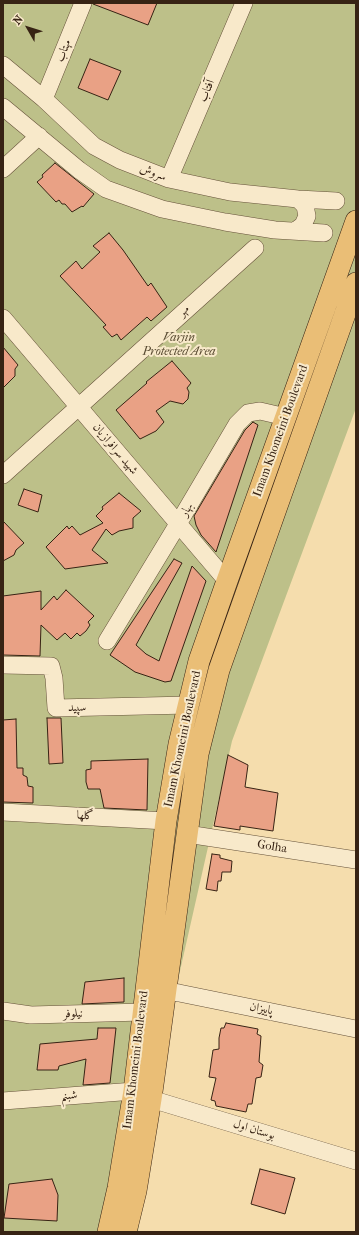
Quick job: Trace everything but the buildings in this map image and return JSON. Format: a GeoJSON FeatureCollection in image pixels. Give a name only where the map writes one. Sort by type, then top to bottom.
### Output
{"type":"FeatureCollection","features":[{"type":"Feature","properties":{"kind":"main road","name":"Imam Khomeini Boulevard"},"geometry":{"type":"LineString","coordinates":[[126,1232],[136,1191],[143,1095],[143,1012],[166,821],[179,744],[199,661],[356,222]]}},
{"type":"Feature","properties":{"kind":"main road","name":"Imam Khomeini Boulevard"},"geometry":{"type":"LineString","coordinates":[[108,1232],[118,1188],[143,1095],[165,991],[198,754],[218,670],[356,283]]}},
{"type":"Feature","properties":{"kind":"street","name":"مهتاب"},"geometry":{"type":"LineString","coordinates":[[44,99],[83,3]]}},
{"type":"Feature","properties":{"kind":"street","name":"آفتاب"},"geometry":{"type":"LineString","coordinates":[[169,179],[244,3]]}},
{"type":"Feature","properties":{"kind":"street","name":"سروش"},"geometry":{"type":"LineString","coordinates":[[3,65],[44,99],[94,146],[120,160],[169,179],[230,192],[298,199],[336,201]]}},
{"type":"Feature","properties":{"kind":"street"},"geometry":{"type":"LineString","coordinates":[[3,107],[79,170],[106,189],[162,209],[225,222],[268,229],[324,232]]}},
{"type":"Feature","properties":{"kind":"street"},"geometry":{"type":"LineString","coordinates":[[3,169],[39,136]]}},
{"type":"Feature","properties":{"kind":"street"},"geometry":{"type":"LineString","coordinates":[[295,231],[303,225],[306,216],[304,206],[298,199]]}},
{"type":"Feature","properties":{"kind":"street","name":"مهر"},"geometry":{"type":"LineString","coordinates":[[3,475],[255,248]]}},
{"type":"Feature","properties":{"kind":"street","name":"شهید سرافرازیان"},"geometry":{"type":"LineString","coordinates":[[3,318],[227,581]]}},
{"type":"Feature","properties":{"kind":"street","name":"بهار"},"geometry":{"type":"LineString","coordinates":[[107,641],[237,424],[248,413],[260,411],[286,417]]}},
{"type":"Feature","properties":{"kind":"street","name":"سپید"},"geometry":{"type":"LineString","coordinates":[[3,665],[51,666],[54,678],[56,708],[189,705]]}},
{"type":"Feature","properties":{"kind":"street","name":"گلها"},"geometry":{"type":"LineString","coordinates":[[3,812],[166,821]]}},
{"type":"Feature","properties":{"kind":"street","name":"Golha"},"geometry":{"type":"LineString","coordinates":[[187,834],[356,860]]}},
{"type":"Feature","properties":{"kind":"street","name":"پاییزان"},"geometry":{"type":"LineString","coordinates":[[165,991],[356,1029]]}},
{"type":"Feature","properties":{"kind":"street","name":"نیلوفر"},"geometry":{"type":"LineString","coordinates":[[3,1011],[31,1015],[143,1012]]}},
{"type":"Feature","properties":{"kind":"street","name":"شبنم"},"geometry":{"type":"LineString","coordinates":[[3,1101],[143,1095]]}},
{"type":"Feature","properties":{"kind":"street","name":"بوستان اول"},"geometry":{"type":"LineString","coordinates":[[143,1095],[356,1161]]}},
{"type":"Feature","properties":{"kind":"green space","name":"Varjin Protected Area"},"geometry":{"type":"Polygon","coordinates":[[[3,3],[356,3],[356,408],[232,741],[151,1099],[138,1232],[3,1232],[3,3]]]}}]}
